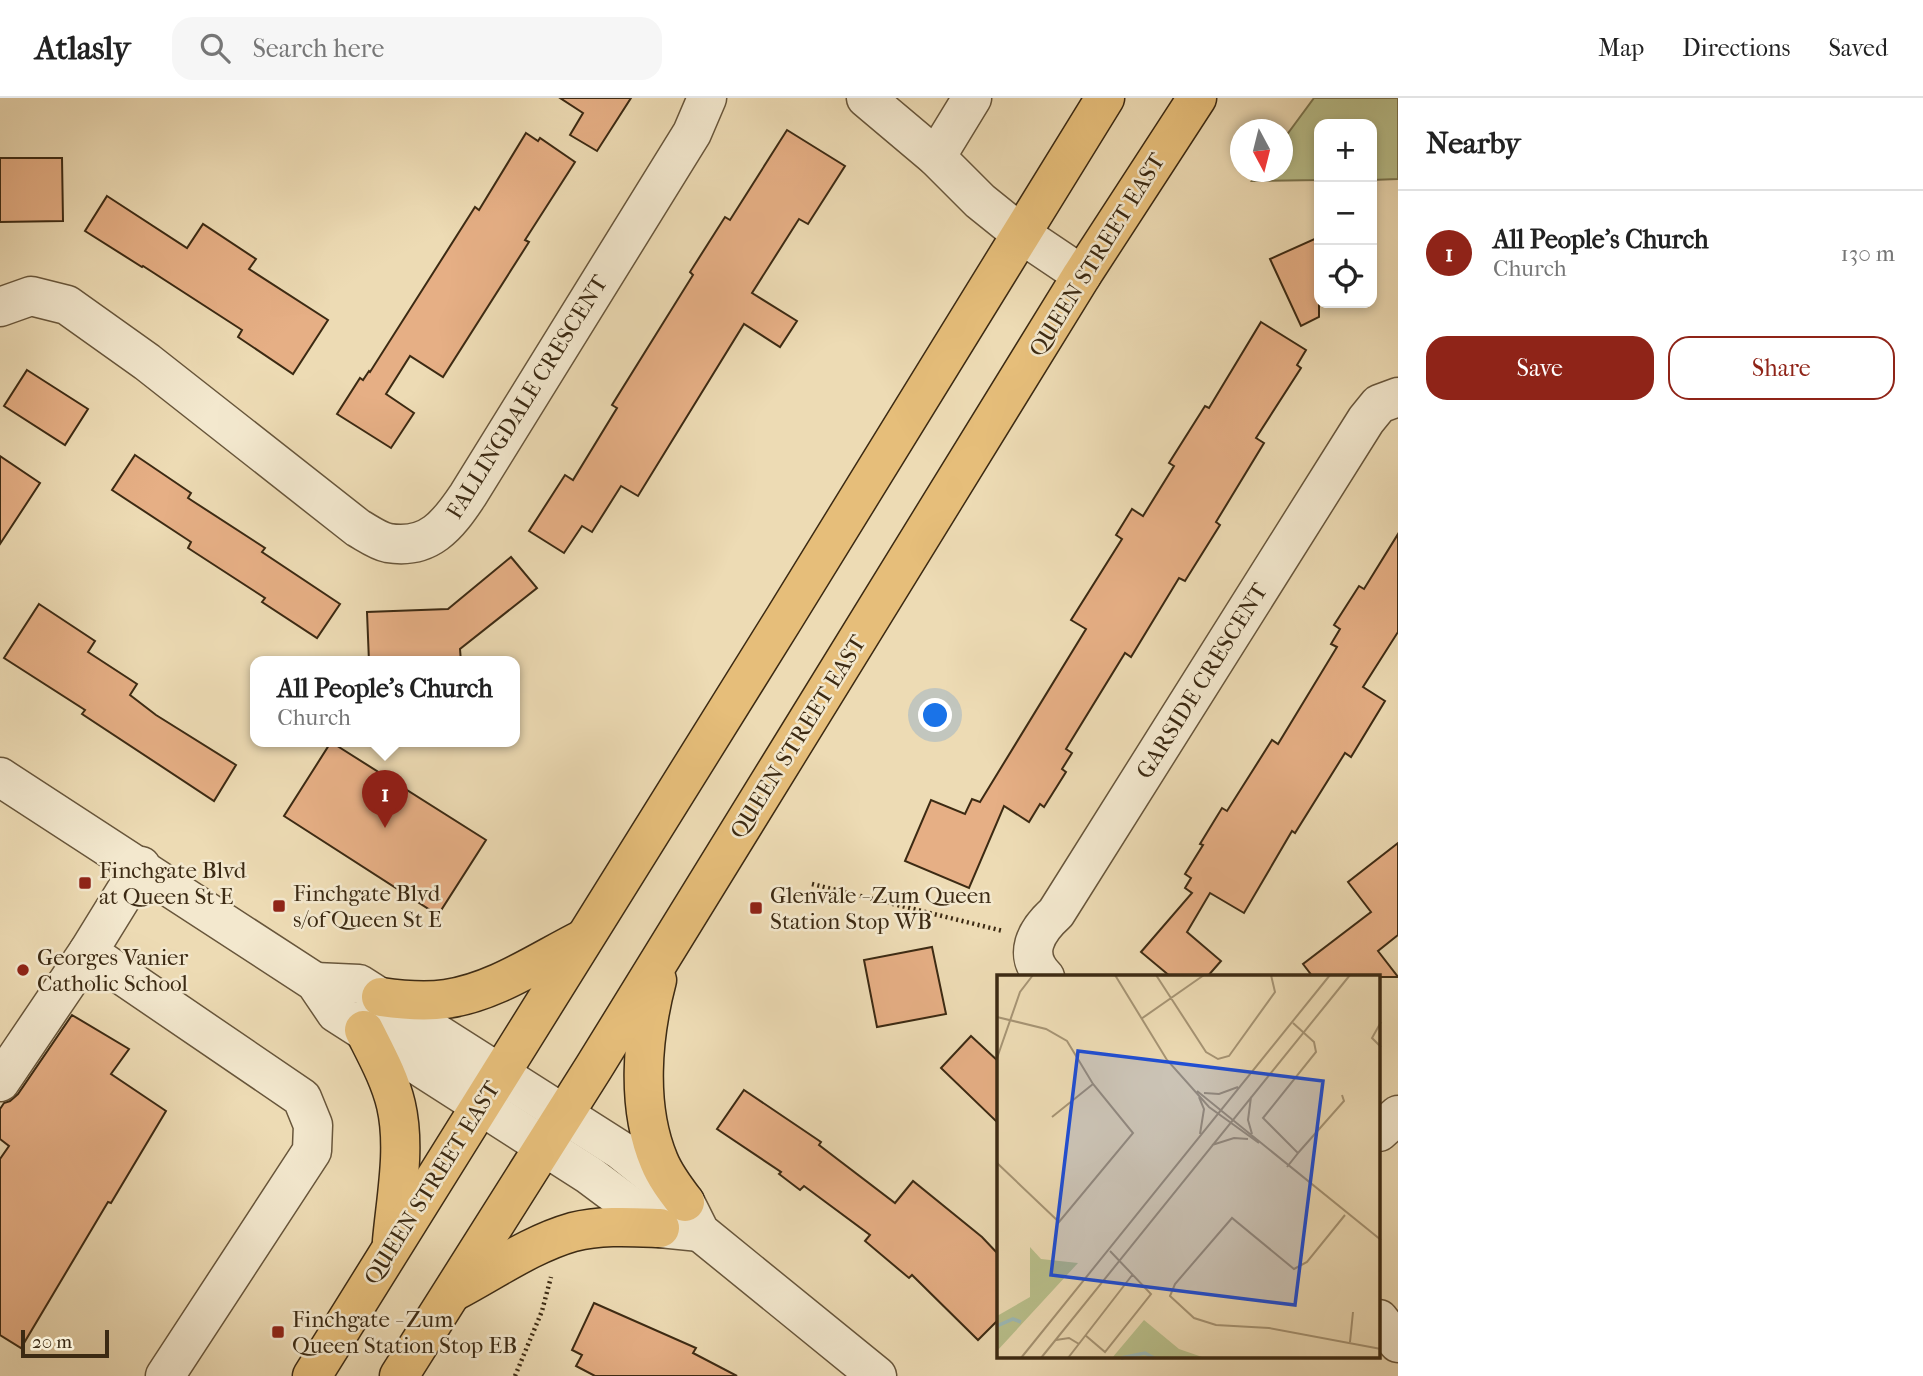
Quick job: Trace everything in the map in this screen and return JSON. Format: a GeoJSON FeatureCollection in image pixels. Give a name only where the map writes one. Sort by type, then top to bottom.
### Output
{"type":"FeatureCollection","features":[{"type":"Feature","properties":{"kind":"main road","name":"QUEEN STREET EAST"},"geometry":{"type":"LineString","coordinates":[[312,1376],[814,571],[1105,98]]}},
{"type":"Feature","properties":{"kind":"main road","name":"QUEEN STREET EAST"},"geometry":{"type":"LineString","coordinates":[[399,1376],[565,1115],[1082,275],[1197,98]]}},
{"type":"Feature","properties":{"kind":"main road"},"geometry":{"type":"LineString","coordinates":[[391,1249],[400,1155],[396,1106],[372,1014],[487,988],[583,939]]}},
{"type":"Feature","properties":{"kind":"main road"},"geometry":{"type":"LineString","coordinates":[[450,1294],[546,1241],[574,1232],[682,1220],[670,1182],[650,1135],[645,1093],[645,1062],[651,1010],[665,952]]}},
{"type":"Feature","properties":{"kind":"street","name":"FALLINGDALE CRESCENT"},"geometry":{"type":"LineString","coordinates":[[0,307],[31,296],[67,305],[148,362],[358,528],[386,543],[416,544],[449,523],[468,495],[692,133],[707,98]]}},
{"type":"Feature","properties":{"kind":"street"},"geometry":{"type":"LineString","coordinates":[[866,98],[1021,234],[1082,275]]}},
{"type":"Feature","properties":{"kind":"street"},"geometry":{"type":"LineString","coordinates":[[936,157],[972,98]]}},
{"type":"Feature","properties":{"kind":"street","name":"GARSIDE CRESCENT"},"geometry":{"type":"LineString","coordinates":[[1035,938],[1043,925],[1056,913],[1366,420],[1379,404],[1398,397]]}},
{"type":"Feature","properties":{"kind":"street"},"geometry":{"type":"LineString","coordinates":[[0,777],[141,866],[315,982],[359,984],[372,1014],[481,1105],[601,1183],[682,1220]]}},
{"type":"Feature","properties":{"kind":"street"},"geometry":{"type":"LineString","coordinates":[[0,1082],[88,952],[141,866]]}},
{"type":"Feature","properties":{"kind":"street"},"geometry":{"type":"LineString","coordinates":[[1035,938],[1037,968],[1043,975]]}},
{"type":"Feature","properties":{"kind":"street"},"geometry":{"type":"LineString","coordinates":[[88,952],[302,1098],[313,1125],[312,1151],[165,1376]]}},
{"type":"Feature","properties":{"kind":"street"},"geometry":{"type":"LineString","coordinates":[[372,1014],[501,1073],[620,1150],[682,1220],[877,1376]]}},
{"type":"Feature","properties":{"kind":"street"},"geometry":{"type":"LineString","coordinates":[[1380,1131],[1398,1115]]}},
{"type":"Feature","properties":{"kind":"street"},"geometry":{"type":"LineString","coordinates":[[1380,1320],[1398,1343]]}},
{"type":"Feature","properties":{"kind":"path"},"geometry":{"type":"LineString","coordinates":[[813,884],[1035,938]]}},
{"type":"Feature","properties":{"kind":"path"},"geometry":{"type":"LineString","coordinates":[[515,1376],[542,1311],[554,1266]]}},
{"type":"Feature","properties":{"kind":"green space"},"geometry":{"type":"Polygon","coordinates":[[[1314,98],[1398,98],[1398,179],[1377,180],[1377,119],[1314,119],[1314,180],[1293,180],[1293,126],[1314,98]]]}},
{"type":"Feature","properties":{"kind":"building"},"geometry":{"type":"Polygon","coordinates":[[[560,98],[631,98],[597,151],[570,135],[583,113],[560,98]]]}},
{"type":"Feature","properties":{"kind":"building"},"geometry":{"type":"Polygon","coordinates":[[[787,130],[845,166],[808,224],[799,219],[752,293],[797,321],[780,347],[744,324],[638,496],[621,486],[592,532],[582,526],[564,553],[529,531],[565,475],[573,480],[617,408],[612,405],[693,275],[690,272],[725,217],[730,220],[787,130]]]}},
{"type":"Feature","properties":{"kind":"building"},"geometry":{"type":"Polygon","coordinates":[[[526,133],[538,141],[540,138],[575,162],[525,240],[529,242],[443,377],[410,356],[386,394],[414,413],[391,448],[337,414],[360,378],[363,380],[370,372],[475,207],[479,210],[526,133]]]}},
{"type":"Feature","properties":{"kind":"building"},"geometry":{"type":"Polygon","coordinates":[[[0,158],[62,158],[63,221],[0,222],[0,158]]]}},
{"type":"Feature","properties":{"kind":"building"},"geometry":{"type":"Polygon","coordinates":[[[107,196],[187,248],[203,224],[256,259],[249,269],[328,320],[293,374],[238,337],[242,330],[85,231],[107,196]]]}},
{"type":"Feature","properties":{"kind":"building"},"geometry":{"type":"Polygon","coordinates":[[[1314,239],[1314,308],[1319,308],[1319,317],[1301,326],[1270,259],[1314,239]]]}},
{"type":"Feature","properties":{"kind":"building"},"geometry":{"type":"Polygon","coordinates":[[[1261,322],[1306,350],[1297,365],[1301,368],[1256,438],[1264,443],[1216,522],[1220,525],[1185,581],[1179,578],[1131,657],[1125,653],[1066,749],[1072,753],[1062,769],[1066,772],[1044,807],[1040,804],[1029,822],[1004,806],[969,888],[905,861],[931,800],[965,814],[972,799],[980,802],[1086,629],[1071,620],[1122,539],[1116,535],[1132,509],[1143,516],[1174,466],[1169,463],[1205,406],[1209,408],[1261,322]]]}},
{"type":"Feature","properties":{"kind":"building"},"geometry":{"type":"Polygon","coordinates":[[[27,370],[88,409],[65,445],[4,406],[27,370]]]}},
{"type":"Feature","properties":{"kind":"building"},"geometry":{"type":"Polygon","coordinates":[[[135,455],[191,493],[188,498],[265,548],[262,552],[340,604],[317,638],[262,602],[265,598],[188,548],[191,542],[112,490],[135,455]]]}},
{"type":"Feature","properties":{"kind":"building"},"geometry":{"type":"Polygon","coordinates":[[[0,456],[40,483],[0,544],[0,456]]]}},
{"type":"Feature","properties":{"kind":"building"},"geometry":{"type":"Polygon","coordinates":[[[1398,534],[1398,632],[1363,687],[1385,701],[1351,757],[1345,753],[1295,833],[1292,831],[1244,913],[1210,893],[1187,932],[1221,961],[1209,975],[1169,975],[1141,952],[1192,893],[1185,888],[1191,878],[1185,874],[1203,845],[1200,844],[1222,808],[1227,811],[1272,740],[1278,744],[1337,647],[1331,644],[1340,629],[1334,625],[1359,586],[1364,589],[1398,534]]]}},
{"type":"Feature","properties":{"kind":"building"},"geometry":{"type":"Polygon","coordinates":[[[511,557],[537,588],[460,649],[461,656],[369,656],[367,612],[448,609],[511,557]]]}},
{"type":"Feature","properties":{"kind":"building"},"geometry":{"type":"Polygon","coordinates":[[[39,604],[95,641],[88,652],[137,684],[130,695],[156,715],[236,765],[214,801],[82,714],[85,710],[4,658],[39,604]]]}},
{"type":"Feature","properties":{"kind":"building"},"geometry":{"type":"Polygon","coordinates":[[[328,747],[339,747],[486,840],[438,915],[284,816],[328,747]]]}},
{"type":"Feature","properties":{"kind":"building"},"geometry":{"type":"Polygon","coordinates":[[[1398,843],[1398,935],[1378,951],[1398,977],[1311,975],[1303,964],[1371,912],[1348,882],[1398,843]]]}},
{"type":"Feature","properties":{"kind":"building"},"geometry":{"type":"Polygon","coordinates":[[[932,947],[946,1014],[877,1027],[864,960],[932,947]]]}},
{"type":"Feature","properties":{"kind":"building"},"geometry":{"type":"Polygon","coordinates":[[[72,1015],[129,1049],[111,1074],[166,1111],[21,1348],[0,1335],[0,1159],[9,1146],[0,1139],[0,1109],[18,1094],[72,1015]]]}},
{"type":"Feature","properties":{"kind":"building"},"geometry":{"type":"Polygon","coordinates":[[[971,1036],[997,1060],[997,1122],[941,1068],[971,1036]]]}},
{"type":"Feature","properties":{"kind":"building"},"geometry":{"type":"Polygon","coordinates":[[[744,1090],[821,1142],[819,1145],[895,1203],[913,1181],[982,1237],[997,1253],[997,1321],[978,1340],[912,1275],[909,1278],[865,1241],[870,1235],[804,1186],[800,1190],[779,1174],[781,1172],[717,1129],[744,1090]]]}},
{"type":"Feature","properties":{"kind":"building"},"geometry":{"type":"Polygon","coordinates":[[[594,1303],[696,1348],[693,1353],[737,1376],[595,1376],[576,1366],[582,1355],[572,1350],[594,1303]]]}},
{"type":"Feature","properties":{"kind":"place","name":"All People's Church"},"geometry":{"type":"Point","coordinates":[385,828]}},
{"type":"Feature","properties":{"kind":"place","name":"Finchgate Blvd at Queen St E"},"geometry":{"type":"Point","coordinates":[85,883]}},
{"type":"Feature","properties":{"kind":"place","name":"Finchgate Blvd s/of Queen St E"},"geometry":{"type":"Point","coordinates":[279,906]}},
{"type":"Feature","properties":{"kind":"place","name":"Glenvale - Zum Queen Station Stop WB"},"geometry":{"type":"Point","coordinates":[756,908]}},
{"type":"Feature","properties":{"kind":"place","name":"Georges Vanier Catholic School"},"geometry":{"type":"Point","coordinates":[23,970]}},
{"type":"Feature","properties":{"kind":"place","name":"Finchgate - Zum Queen Station Stop EB"},"geometry":{"type":"Point","coordinates":[278,1332]}}]}
